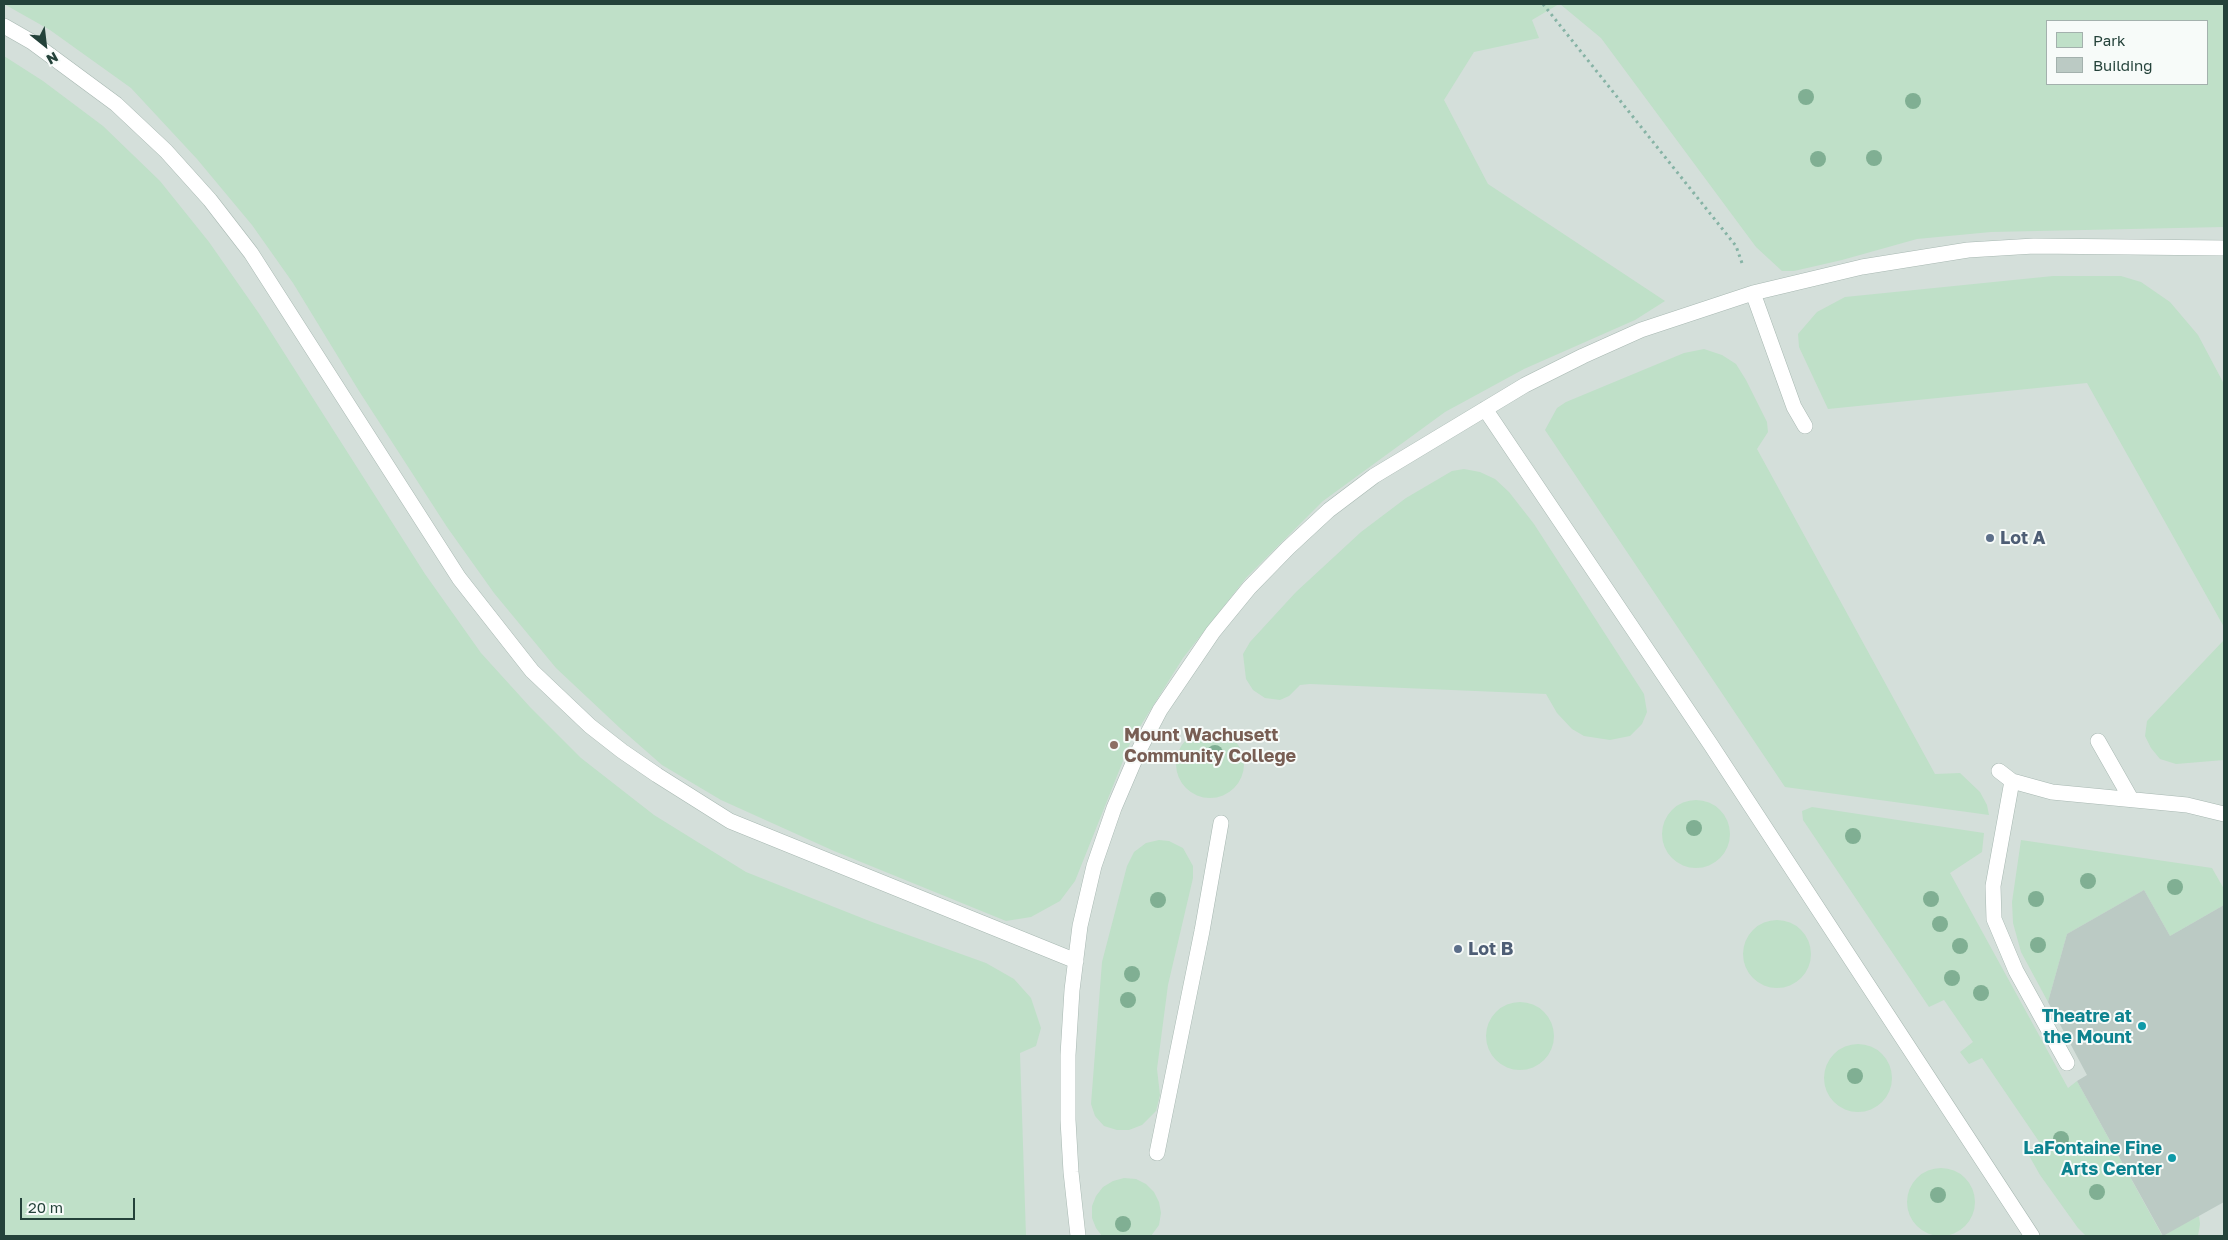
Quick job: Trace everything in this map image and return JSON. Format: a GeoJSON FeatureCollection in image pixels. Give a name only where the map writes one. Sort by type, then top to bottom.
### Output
{"type":"FeatureCollection","features":[{"type":"Feature","properties":{"kind":"lane"},"geometry":{"type":"LineString","coordinates":[[4,26],[32,42],[116,104],[166,151],[210,200],[251,253],[459,578],[532,671],[590,726],[650,771],[730,821],[1076,961]]}},
{"type":"Feature","properties":{"kind":"lane"},"geometry":{"type":"LineString","coordinates":[[1078,1236],[1071,1172],[1068,1055],[1080,926],[1094,866],[1114,808],[1138,752],[1160,710],[1213,632],[1255,582],[1329,510],[1374,476],[1542,377],[1641,330],[1753,293],[1862,267],[1968,250],[2034,246],[2224,248]]}},
{"type":"Feature","properties":{"kind":"lane"},"geometry":{"type":"LineString","coordinates":[[1753,293],[1794,406],[1805,426]]}},
{"type":"Feature","properties":{"kind":"lane"},"geometry":{"type":"LineString","coordinates":[[1485,409],[1711,745],[2032,1236]]}},
{"type":"Feature","properties":{"kind":"lane"},"geometry":{"type":"LineString","coordinates":[[2098,741],[2131,799]]}},
{"type":"Feature","properties":{"kind":"lane"},"geometry":{"type":"LineString","coordinates":[[1999,771],[2012,781],[2052,792],[2191,806],[2224,814]]}},
{"type":"Feature","properties":{"kind":"lane"},"geometry":{"type":"LineString","coordinates":[[2012,781],[1993,886],[1994,919],[2016,971],[2067,1063]]}},
{"type":"Feature","properties":{"kind":"lane"},"geometry":{"type":"LineString","coordinates":[[2191,806],[2224,805]]}},
{"type":"Feature","properties":{"kind":"lane"},"geometry":{"type":"LineString","coordinates":[[1157,1154],[1195,968],[1221,823]]}},
{"type":"Feature","properties":{"kind":"path"},"geometry":{"type":"LineString","coordinates":[[1543,4],[1736,246],[1753,293]]}},
{"type":"Feature","properties":{"kind":"shaded area","name":"Mount Wachusett Community College"},"geometry":{"type":"Polygon","coordinates":[[[4,4],[2224,4],[2224,1236],[4,1236],[4,4]]]}},
{"type":"Feature","properties":{"kind":"green space"},"geometry":{"type":"Polygon","coordinates":[[[4,4],[1559,4],[1532,20],[1539,38],[1474,52],[1444,100],[1488,184],[1665,301],[1635,320],[1524,369],[1445,412],[1323,501],[1246,578],[1183,658],[1131,741],[1075,881],[1060,901],[1031,917],[1006,921],[834,851],[721,800],[662,765],[621,729],[556,668],[494,593],[447,527],[359,391],[293,283],[252,225],[197,159],[131,88],[50,30],[4,4]]]}},
{"type":"Feature","properties":{"kind":"green space"},"geometry":{"type":"Polygon","coordinates":[[[1560,4],[2224,4],[2224,227],[1991,232],[1917,239],[1794,271],[1782,271],[1756,247],[1601,38],[1560,4]]]}},
{"type":"Feature","properties":{"kind":"green space"},"geometry":{"type":"Polygon","coordinates":[[[4,56],[43,81],[103,126],[160,181],[209,242],[260,315],[425,574],[481,653],[530,707],[581,758],[654,815],[746,872],[872,922],[986,963],[1014,979],[1031,998],[1041,1028],[1036,1046],[1020,1053],[1026,1236],[4,1236],[4,56]]]}},
{"type":"Feature","properties":{"kind":"green space"},"geometry":{"type":"Polygon","coordinates":[[[2053,276],[2121,276],[2141,282],[2170,302],[2198,335],[2224,384],[2224,627],[2087,383],[1828,409],[1799,347],[1798,334],[1817,312],[1845,297],[2053,276]]]}},
{"type":"Feature","properties":{"kind":"green space"},"geometry":{"type":"Polygon","coordinates":[[[1704,349],[1722,355],[1736,364],[1746,380],[1767,422],[1768,432],[1757,449],[1935,774],[1960,773],[1980,792],[1987,805],[1989,815],[1785,787],[1545,430],[1557,408],[1566,402],[1684,353],[1704,349]]]}},
{"type":"Feature","properties":{"kind":"green space"},"geometry":{"type":"Polygon","coordinates":[[[1464,469],[1480,472],[1495,479],[1509,492],[1534,524],[1644,694],[1647,712],[1642,724],[1630,736],[1610,740],[1584,736],[1572,729],[1557,713],[1546,694],[1310,684],[1300,685],[1289,696],[1280,700],[1265,698],[1253,690],[1246,679],[1243,654],[1250,642],[1296,592],[1361,532],[1406,498],[1452,471],[1464,469]]]}},
{"type":"Feature","properties":{"kind":"green space"},"geometry":{"type":"Polygon","coordinates":[[[2224,640],[2224,760],[2176,764],[2160,759],[2151,748],[2145,736],[2147,721],[2224,640]]]}},
{"type":"Feature","properties":{"kind":"green space"},"geometry":{"type":"Polygon","coordinates":[[[1217,730],[1229,736],[1238,745],[1244,757],[1242,777],[1234,788],[1217,798],[1203,798],[1186,788],[1178,777],[1176,757],[1186,740],[1197,732],[1217,730]]]}},
{"type":"Feature","properties":{"kind":"green space"},"geometry":{"type":"Polygon","coordinates":[[[1703,800],[1715,806],[1724,815],[1730,827],[1728,847],[1720,858],[1703,868],[1689,868],[1672,858],[1664,847],[1662,827],[1672,810],[1683,802],[1703,800]]]}},
{"type":"Feature","properties":{"kind":"green space"},"geometry":{"type":"Polygon","coordinates":[[[1812,807],[1984,833],[1982,852],[1950,873],[2068,1088],[2077,1081],[2162,1235],[2199,1216],[2198,1236],[2086,1236],[2078,1228],[2040,1175],[2027,1152],[2040,1143],[1982,1058],[1969,1064],[1960,1052],[1973,1042],[1944,1000],[1929,1007],[1803,820],[1802,811],[1812,807]]]}},
{"type":"Feature","properties":{"kind":"green space"},"geometry":{"type":"Polygon","coordinates":[[[1159,840],[1169,841],[1183,848],[1193,866],[1193,878],[1168,985],[1157,1069],[1160,1095],[1156,1111],[1142,1125],[1129,1130],[1117,1130],[1104,1126],[1095,1116],[1091,1104],[1102,962],[1127,866],[1134,852],[1146,843],[1159,840]]]}},
{"type":"Feature","properties":{"kind":"green space"},"geometry":{"type":"Polygon","coordinates":[[[2021,840],[2212,868],[2224,889],[2224,905],[2170,936],[2144,890],[2067,934],[2048,1002],[2021,952],[2013,923],[2012,902],[2021,840]]]}},
{"type":"Feature","properties":{"kind":"green space"},"geometry":{"type":"Polygon","coordinates":[[[1784,920],[1796,926],[1805,935],[1811,947],[1809,967],[1801,978],[1784,988],[1770,988],[1753,978],[1745,967],[1743,947],[1753,930],[1764,922],[1784,920]]]}},
{"type":"Feature","properties":{"kind":"green space"},"geometry":{"type":"Polygon","coordinates":[[[1527,1002],[1539,1008],[1548,1017],[1554,1029],[1552,1049],[1544,1060],[1527,1070],[1513,1070],[1496,1060],[1488,1049],[1486,1029],[1496,1012],[1507,1004],[1527,1002]]]}},
{"type":"Feature","properties":{"kind":"green space"},"geometry":{"type":"Polygon","coordinates":[[[1865,1044],[1877,1050],[1886,1059],[1892,1071],[1890,1091],[1882,1102],[1865,1112],[1851,1112],[1834,1102],[1826,1091],[1824,1071],[1834,1054],[1845,1046],[1865,1044]]]}},
{"type":"Feature","properties":{"kind":"green space"},"geometry":{"type":"Polygon","coordinates":[[[1948,1168],[1960,1174],[1969,1183],[1975,1195],[1973,1215],[1965,1226],[1948,1236],[1934,1236],[1917,1226],[1909,1215],[1907,1195],[1917,1178],[1928,1170],[1948,1168]]]}},
{"type":"Feature","properties":{"kind":"green space"},"geometry":{"type":"Polygon","coordinates":[[[1124,1178],[1136,1179],[1146,1184],[1154,1192],[1159,1202],[1161,1213],[1159,1225],[1151,1236],[1102,1236],[1096,1228],[1092,1218],[1092,1206],[1096,1196],[1103,1187],[1113,1181],[1124,1178]]]}},
{"type":"Feature","properties":{"kind":"building","name":"Theatre at the Mount"},"geometry":{"type":"Polygon","coordinates":[[[2144,890],[2170,936],[2224,905],[2224,1202],[2163,1236],[2077,1081],[2087,1075],[2048,1002],[2067,934],[2144,890]]]}},
{"type":"Feature","properties":{"kind":"place","name":"Lot A"},"geometry":{"type":"Point","coordinates":[1990,538]}},
{"type":"Feature","properties":{"kind":"place","name":"Mount Wachusett Community College"},"geometry":{"type":"Point","coordinates":[1114,745]}},
{"type":"Feature","properties":{"kind":"place","name":"Lot B"},"geometry":{"type":"Point","coordinates":[1458,949]}},
{"type":"Feature","properties":{"kind":"place","name":"Theatre at the Mount"},"geometry":{"type":"Point","coordinates":[2142,1026]}},
{"type":"Feature","properties":{"kind":"place","name":"LaFontaine Fine Arts Center"},"geometry":{"type":"Point","coordinates":[2172,1158]}}]}
